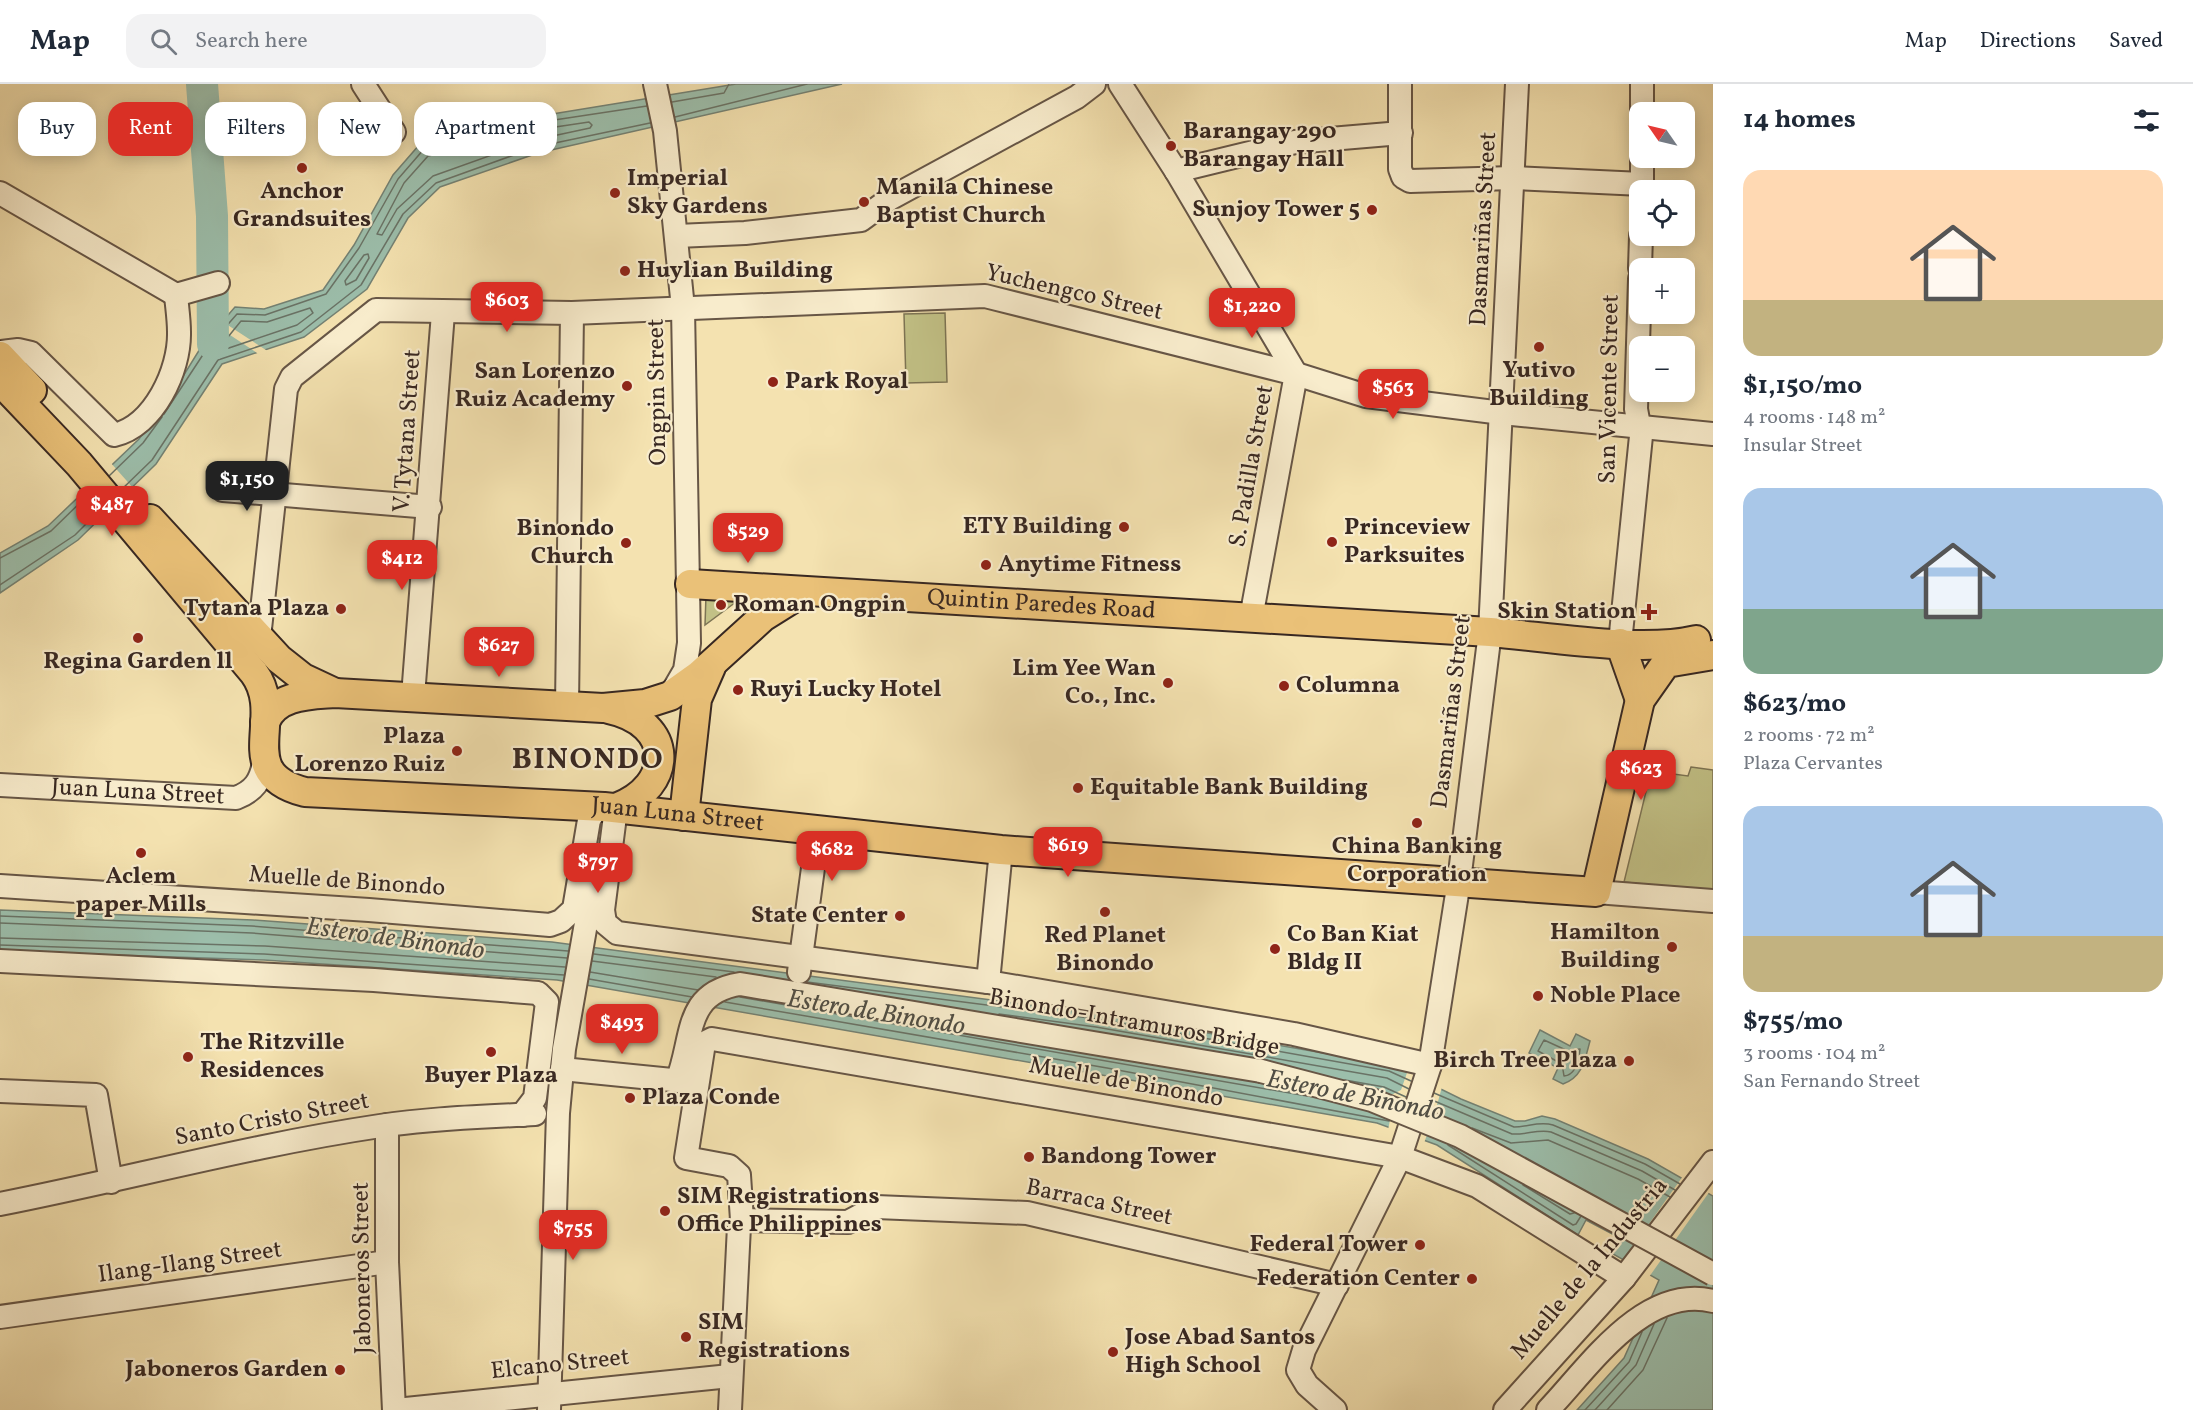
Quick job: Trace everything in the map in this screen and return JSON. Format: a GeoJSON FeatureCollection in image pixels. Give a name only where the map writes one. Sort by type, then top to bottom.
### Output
{"type":"FeatureCollection","features":[{"type":"Feature","properties":{"kind":"main road"},"geometry":{"type":"LineString","coordinates":[[0,354],[85,459],[122,500],[297,674],[335,693]]}},
{"type":"Feature","properties":{"kind":"main road"},"geometry":{"type":"LineString","coordinates":[[0,381],[85,459]]}},
{"type":"Feature","properties":{"kind":"main road"},"geometry":{"type":"LineString","coordinates":[[122,500],[260,680],[265,696],[264,762]]}},
{"type":"Feature","properties":{"kind":"main road","name":"Quintin Paredes Road"},"geometry":{"type":"LineString","coordinates":[[690,584],[1490,632],[1620,643],[1676,643],[1713,636]]}},
{"type":"Feature","properties":{"kind":"main road"},"geometry":{"type":"LineString","coordinates":[[266,722],[273,709],[286,701],[300,696],[335,693],[603,708],[645,704],[670,696],[698,676],[763,617],[803,592]]}},
{"type":"Feature","properties":{"kind":"main road"},"geometry":{"type":"LineString","coordinates":[[1620,643],[1640,700]]}},
{"type":"Feature","properties":{"kind":"main road"},"geometry":{"type":"LineString","coordinates":[[1596,892],[1640,700],[1666,663],[1678,659],[1706,659]]}},
{"type":"Feature","properties":{"kind":"main road"},"geometry":{"type":"LineString","coordinates":[[684,816],[697,699],[715,660]]}},
{"type":"Feature","properties":{"kind":"main road"},"geometry":{"type":"LineString","coordinates":[[603,708],[624,713],[646,725],[652,731],[660,747],[658,766],[649,784],[639,795],[610,808]]}},
{"type":"Feature","properties":{"kind":"main road","name":"Juan Luna Street"},"geometry":{"type":"LineString","coordinates":[[264,762],[277,780],[305,792],[610,808],[1001,850],[1596,892]]}},
{"type":"Feature","properties":{"kind":"street"},"geometry":{"type":"LineString","coordinates":[[363,84],[375,102]]}},
{"type":"Feature","properties":{"kind":"street"},"geometry":{"type":"LineString","coordinates":[[676,236],[745,233],[861,220],[891,198],[1077,97],[1094,84]]}},
{"type":"Feature","properties":{"kind":"street","name":"S. Padilla Street"},"geometry":{"type":"LineString","coordinates":[[1120,84],[1176,171],[1296,374],[1251,618]]}},
{"type":"Feature","properties":{"kind":"street"},"geometry":{"type":"LineString","coordinates":[[1400,84],[1400,169],[1403,177],[1410,181],[1513,178],[1629,186]]}},
{"type":"Feature","properties":{"kind":"street","name":"Dasmariñas Street"},"geometry":{"type":"LineString","coordinates":[[1335,1410],[1307,1385],[1298,1370],[1304,1350],[1402,1149],[1427,1072],[1459,881],[1490,632],[1517,84]]}},
{"type":"Feature","properties":{"kind":"street"},"geometry":{"type":"LineString","coordinates":[[1642,84],[1642,102]]}},
{"type":"Feature","properties":{"kind":"street","name":"Ongpin Street"},"geometry":{"type":"LineString","coordinates":[[656,90],[665,131],[683,308],[690,584],[688,657],[685,670],[670,696]]}},
{"type":"Feature","properties":{"kind":"street"},"geometry":{"type":"LineString","coordinates":[[1176,171],[1295,142],[1401,133]]}},
{"type":"Feature","properties":{"kind":"street"},"geometry":{"type":"LineString","coordinates":[[0,193],[176,295],[218,283]]}},
{"type":"Feature","properties":{"kind":"street"},"geometry":{"type":"LineString","coordinates":[[0,354],[18,350],[31,353],[114,435],[125,433],[152,411],[176,362],[180,333],[176,295]]}},
{"type":"Feature","properties":{"kind":"street","name":"Yuchengco Street"},"geometry":{"type":"LineString","coordinates":[[274,494],[284,400],[292,377],[376,310],[443,313],[572,313],[985,296],[1296,374],[1366,396],[1502,413],[1713,434]]}},
{"type":"Feature","properties":{"kind":"street","name":"V. Tytana Street"},"geometry":{"type":"LineString","coordinates":[[413,696],[430,507],[443,313]]}},
{"type":"Feature","properties":{"kind":"street"},"geometry":{"type":"LineString","coordinates":[[567,706],[572,313]]}},
{"type":"Feature","properties":{"kind":"street","name":"San Vicente Street"},"geometry":{"type":"LineString","coordinates":[[1620,643],[1640,445],[1636,409],[1639,324]]}},
{"type":"Feature","properties":{"kind":"street"},"geometry":{"type":"LineString","coordinates":[[223,490],[430,507]]}},
{"type":"Feature","properties":{"kind":"street"},"geometry":{"type":"LineString","coordinates":[[259,638],[274,494]]}},
{"type":"Feature","properties":{"kind":"street","name":"Juan Luna Street"},"geometry":{"type":"LineString","coordinates":[[0,785],[236,798],[253,790],[261,776],[264,762]]}},
{"type":"Feature","properties":{"kind":"street"},"geometry":{"type":"LineString","coordinates":[[549,1401],[558,1113],[562,1069],[598,846],[610,808]]}},
{"type":"Feature","properties":{"kind":"street"},"geometry":{"type":"LineString","coordinates":[[610,808],[603,910],[605,923],[617,933],[801,963],[988,982],[1294,1034],[1427,1072]]}},
{"type":"Feature","properties":{"kind":"street","name":"Muelle de Binondo"},"geometry":{"type":"LineString","coordinates":[[0,886],[369,910],[550,925],[561,921],[574,909],[589,820],[594,812],[610,808]]}},
{"type":"Feature","properties":{"kind":"street"},"geometry":{"type":"LineString","coordinates":[[796,992],[818,831]]}},
{"type":"Feature","properties":{"kind":"street"},"geometry":{"type":"LineString","coordinates":[[988,982],[1001,850]]}},
{"type":"Feature","properties":{"kind":"street","name":"Juan Luna Street"},"geometry":{"type":"LineString","coordinates":[[1596,892],[1713,902]]}},
{"type":"Feature","properties":{"kind":"street"},"geometry":{"type":"LineString","coordinates":[[0,961],[374,980],[538,993],[547,1002],[535,1098],[522,1115]]}},
{"type":"Feature","properties":{"kind":"street","name":"Binondo-Intramuros Bridge"},"geometry":{"type":"LineString","coordinates":[[687,1082],[691,1031],[699,1004],[711,992],[740,984],[1261,1071],[1371,1100],[1460,1136],[1713,1274]]}},
{"type":"Feature","properties":{"kind":"street","name":"Muelle de Binondo"},"geometry":{"type":"LineString","coordinates":[[687,1082],[704,1043],[712,1039],[1402,1149],[1477,1186],[1630,1270]]}},
{"type":"Feature","properties":{"kind":"street"},"geometry":{"type":"LineString","coordinates":[[562,1069],[687,1082],[686,1158],[737,1170],[742,1220],[730,1376],[730,1410]]}},
{"type":"Feature","properties":{"kind":"street"},"geometry":{"type":"LineString","coordinates":[[0,1091],[96,1095],[111,1182]]}},
{"type":"Feature","properties":{"kind":"street","name":"Santo Cristo Street"},"geometry":{"type":"LineString","coordinates":[[0,1204],[111,1182],[212,1157],[387,1125],[558,1113]]}},
{"type":"Feature","properties":{"kind":"street","name":"Jaboneros Street"},"geometry":{"type":"LineString","coordinates":[[387,1125],[387,1262],[395,1410]]}},
{"type":"Feature","properties":{"kind":"street","name":"Muelle de la Industria"},"geometry":{"type":"LineString","coordinates":[[1505,1410],[1630,1270],[1713,1162]]}},
{"type":"Feature","properties":{"kind":"street","name":"Barraca Street"},"geometry":{"type":"LineString","coordinates":[[742,1220],[848,1222],[876,1207],[1034,1214],[1337,1285]]}},
{"type":"Feature","properties":{"kind":"street","name":"Ilang-Ilang Street"},"geometry":{"type":"LineString","coordinates":[[0,1317],[387,1262]]}},
{"type":"Feature","properties":{"kind":"street"},"geometry":{"type":"LineString","coordinates":[[1548,1410],[1607,1347],[1643,1314],[1682,1300],[1713,1301]]}},
{"type":"Feature","properties":{"kind":"street","name":"Elcano Street"},"geometry":{"type":"LineString","coordinates":[[395,1410],[549,1401],[730,1376]]}},
{"type":"Feature","properties":{"kind":"shaded area"},"geometry":{"type":"Polygon","coordinates":[[[945,313],[947,382],[906,383],[904,314],[945,313]]]}},
{"type":"Feature","properties":{"kind":"shaded area"},"geometry":{"type":"Polygon","coordinates":[[[706,595],[744,596],[705,625],[706,595]]]}},
{"type":"Feature","properties":{"kind":"shaded area"},"geometry":{"type":"Polygon","coordinates":[[[1691,767],[1713,770],[1713,891],[1624,882],[1651,771],[1688,776],[1691,767]]]}},
{"type":"Feature","properties":{"kind":"water"},"geometry":{"type":"Polygon","coordinates":[[[736,84],[842,84],[557,149],[557,113],[736,84]]]}},
{"type":"Feature","properties":{"kind":"water"},"geometry":{"type":"Polygon","coordinates":[[[414,151],[414,156],[529,156],[440,187],[408,218],[367,289],[304,337],[222,364],[156,464],[78,540],[0,593],[0,553],[48,526],[139,439],[177,386],[203,344],[235,307],[264,309],[323,290],[354,245],[393,175],[414,151]]]}},
{"type":"Feature","properties":{"kind":"water","name":"Estero de Binondo"},"geometry":{"type":"Polygon","coordinates":[[[0,910],[253,920],[552,942],[1098,1014],[1392,1065],[1461,1099],[1515,1121],[1525,1121],[1542,1116],[1555,1119],[1648,1159],[1713,1196],[1713,1410],[1577,1410],[1624,1358],[1659,1280],[1613,1254],[1620,1238],[1586,1220],[1578,1235],[1437,1145],[1377,1123],[557,980],[264,960],[0,951],[0,910]]]}},
{"type":"Feature","properties":{"kind":"water"},"geometry":{"type":"Polygon","coordinates":[[[1540,1030],[1570,1046],[1576,1034],[1590,1041],[1582,1067],[1570,1081],[1563,1084],[1553,1079],[1558,1068],[1529,1053],[1540,1030]]]}},
{"type":"Feature","properties":{"kind":"pier"},"geometry":{"type":"Polygon","coordinates":[[[220,320],[269,352],[260,355],[215,325],[220,320]]]}},
{"type":"Feature","properties":{"kind":"pier"},"geometry":{"type":"Polygon","coordinates":[[[110,462],[134,489],[109,511],[86,486],[110,462]]]}},
{"type":"Feature","properties":{"kind":"pier"},"geometry":{"type":"Polygon","coordinates":[[[1408,1070],[1442,1087],[1437,1105],[1444,1118],[1432,1135],[1427,1135],[1424,1143],[1388,1130],[1390,1120],[1387,1117],[1387,1097],[1401,1090],[1408,1070]]]}},
{"type":"Feature","properties":{"kind":"pier"},"geometry":{"type":"Polygon","coordinates":[[[1683,1176],[1710,1191],[1649,1277],[1622,1262],[1683,1176]]]}},
{"type":"Feature","properties":{"kind":"waterway"},"geometry":{"type":"LineString","coordinates":[[202,84],[212,216],[213,344]]}},
{"type":"Feature","properties":{"kind":"place","name":"Barangay 290 Barangay Hall"},"geometry":{"type":"Point","coordinates":[1171,146]}},
{"type":"Feature","properties":{"kind":"place","name":"Anchor Grandsuites"},"geometry":{"type":"Point","coordinates":[302,168]}},
{"type":"Feature","properties":{"kind":"place","name":"Imperial Sky Gardens"},"geometry":{"type":"Point","coordinates":[615,193]}},
{"type":"Feature","properties":{"kind":"place","name":"Manila Chinese Baptist Church"},"geometry":{"type":"Point","coordinates":[864,202]}},
{"type":"Feature","properties":{"kind":"place","name":"Sunjoy Tower 5"},"geometry":{"type":"Point","coordinates":[1372,210]}},
{"type":"Feature","properties":{"kind":"place","name":"Huylian Building"},"geometry":{"type":"Point","coordinates":[625,271]}},
{"type":"Feature","properties":{"kind":"place","name":"Yutivo Building"},"geometry":{"type":"Point","coordinates":[1539,347]}},
{"type":"Feature","properties":{"kind":"place","name":"Park Royal"},"geometry":{"type":"Point","coordinates":[773,382]}},
{"type":"Feature","properties":{"kind":"place","name":"San Lorenzo Ruiz Academy"},"geometry":{"type":"Point","coordinates":[627,386]}},
{"type":"Feature","properties":{"kind":"place","name":"ETY Building"},"geometry":{"type":"Point","coordinates":[1124,527]}},
{"type":"Feature","properties":{"kind":"place","name":"Princeview Parksuites"},"geometry":{"type":"Point","coordinates":[1332,542]}},
{"type":"Feature","properties":{"kind":"place","name":"Binondo Church"},"geometry":{"type":"Point","coordinates":[626,543]}},
{"type":"Feature","properties":{"kind":"place","name":"Anytime Fitness"},"geometry":{"type":"Point","coordinates":[986,565]}},
{"type":"Feature","properties":{"kind":"place","name":"Roman Ongpin"},"geometry":{"type":"Point","coordinates":[721,605]}},
{"type":"Feature","properties":{"kind":"place","name":"Tytana Plaza"},"geometry":{"type":"Point","coordinates":[341,609]}},
{"type":"Feature","properties":{"kind":"place","name":"Skin Station"},"geometry":{"type":"Point","coordinates":[1649,612]}},
{"type":"Feature","properties":{"kind":"place","name":"Regina Garden ll"},"geometry":{"type":"Point","coordinates":[138,638]}},
{"type":"Feature","properties":{"kind":"place","name":"Lim Yee Wan Co., Inc."},"geometry":{"type":"Point","coordinates":[1168,683]}},
{"type":"Feature","properties":{"kind":"place","name":"Columna"},"geometry":{"type":"Point","coordinates":[1284,686]}},
{"type":"Feature","properties":{"kind":"place","name":"Ruyi Lucky Hotel"},"geometry":{"type":"Point","coordinates":[738,690]}},
{"type":"Feature","properties":{"kind":"place","name":"Plaza Lorenzo Ruiz"},"geometry":{"type":"Point","coordinates":[457,751]}},
{"type":"Feature","properties":{"kind":"place","name":"Equitable Bank Building"},"geometry":{"type":"Point","coordinates":[1078,788]}},
{"type":"Feature","properties":{"kind":"place","name":"China Banking Corporation"},"geometry":{"type":"Point","coordinates":[1417,823]}},
{"type":"Feature","properties":{"kind":"place","name":"Aclem paper Mills"},"geometry":{"type":"Point","coordinates":[141,853]}},
{"type":"Feature","properties":{"kind":"place","name":"Red Planet Binondo"},"geometry":{"type":"Point","coordinates":[1105,912]}},
{"type":"Feature","properties":{"kind":"place","name":"State Center"},"geometry":{"type":"Point","coordinates":[900,916]}},
{"type":"Feature","properties":{"kind":"place","name":"Hamilton Building"},"geometry":{"type":"Point","coordinates":[1672,947]}},
{"type":"Feature","properties":{"kind":"place","name":"Co Ban Kiat Bldg II"},"geometry":{"type":"Point","coordinates":[1275,949]}},
{"type":"Feature","properties":{"kind":"place","name":"Noble Place"},"geometry":{"type":"Point","coordinates":[1538,996]}},
{"type":"Feature","properties":{"kind":"place","name":"Buyer Plaza"},"geometry":{"type":"Point","coordinates":[491,1052]}},
{"type":"Feature","properties":{"kind":"place","name":"The Ritzville Residences"},"geometry":{"type":"Point","coordinates":[188,1057]}},
{"type":"Feature","properties":{"kind":"place","name":"Birch Tree Plaza"},"geometry":{"type":"Point","coordinates":[1629,1061]}},
{"type":"Feature","properties":{"kind":"place","name":"Plaza Conde"},"geometry":{"type":"Point","coordinates":[630,1098]}},
{"type":"Feature","properties":{"kind":"place","name":"Bandong Tower"},"geometry":{"type":"Point","coordinates":[1029,1157]}},
{"type":"Feature","properties":{"kind":"place","name":"SIM Registrations Office Philippines"},"geometry":{"type":"Point","coordinates":[665,1211]}},
{"type":"Feature","properties":{"kind":"place","name":"Federal Tower"},"geometry":{"type":"Point","coordinates":[1420,1245]}},
{"type":"Feature","properties":{"kind":"place","name":"Federation Center"},"geometry":{"type":"Point","coordinates":[1472,1279]}},
{"type":"Feature","properties":{"kind":"place","name":"SIM Registrations"},"geometry":{"type":"Point","coordinates":[686,1337]}},
{"type":"Feature","properties":{"kind":"place","name":"Jose Abad Santos High School"},"geometry":{"type":"Point","coordinates":[1113,1352]}},
{"type":"Feature","properties":{"kind":"place","name":"Jaboneros Garden"},"geometry":{"type":"Point","coordinates":[340,1370]}},
{"type":"Feature","properties":{"kind":"district","name":"BINONDO"},"geometry":{"type":"Point","coordinates":[588,760]}}]}
